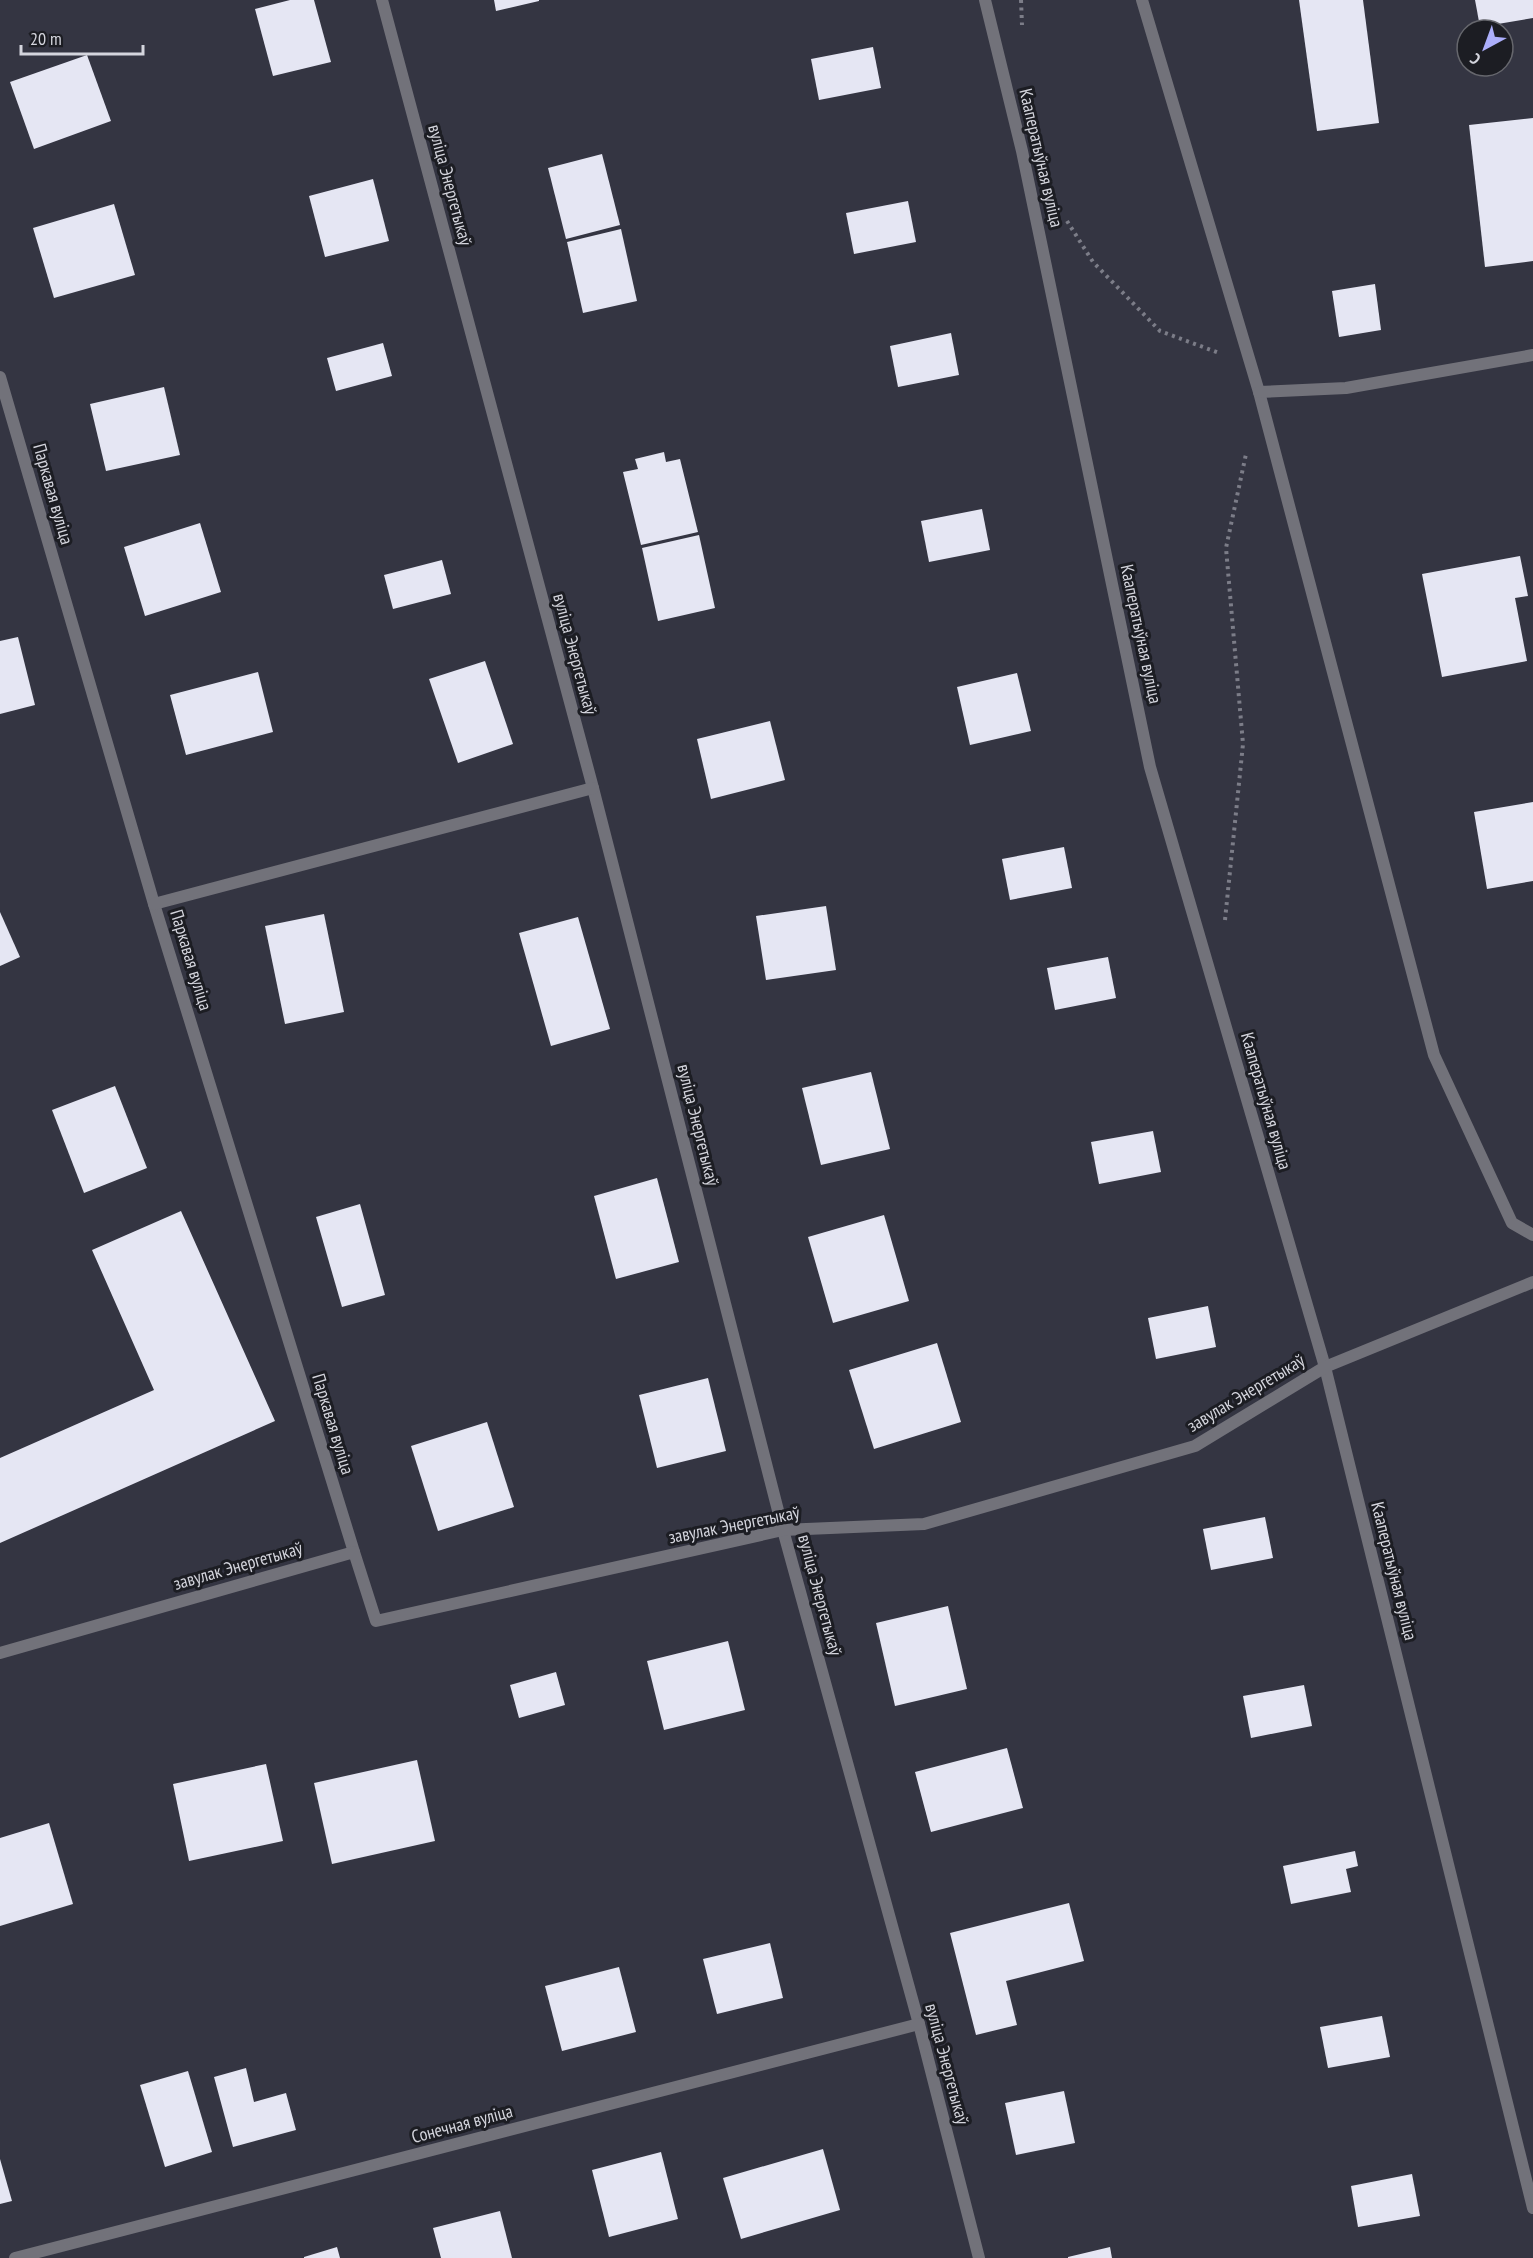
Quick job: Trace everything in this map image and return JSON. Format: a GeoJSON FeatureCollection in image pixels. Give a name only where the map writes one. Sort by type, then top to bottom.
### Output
{"type":"FeatureCollection","features":[{"type":"Feature","properties":{"kind":"street","name":"вуліца Энергетыкаў"},"geometry":{"type":"LineString","coordinates":[[382,0],[593,788],[783,1530],[919,2024],[979,2258]]}},
{"type":"Feature","properties":{"kind":"street","name":"Кааператыўная вуліца"},"geometry":{"type":"LineString","coordinates":[[985,0],[1022,151],[1150,766],[1325,1367],[1533,2208]]}},
{"type":"Feature","properties":{"kind":"street"},"geometry":{"type":"LineString","coordinates":[[1142,0],[1259,392],[1434,1055],[1512,1223],[1533,1235]]}},
{"type":"Feature","properties":{"kind":"street"},"geometry":{"type":"LineString","coordinates":[[1259,392],[1346,388],[1533,355]]}},
{"type":"Feature","properties":{"kind":"street","name":"Паркавая вуліца"},"geometry":{"type":"LineString","coordinates":[[0,377],[154,904],[354,1551]]}},
{"type":"Feature","properties":{"kind":"street"},"geometry":{"type":"LineString","coordinates":[[154,904],[593,788]]}},
{"type":"Feature","properties":{"kind":"street","name":"завулак Энергетыкаў"},"geometry":{"type":"LineString","coordinates":[[0,1653],[354,1551],[376,1621],[783,1530],[924,1524],[1195,1446],[1325,1367],[1533,1282]]}},
{"type":"Feature","properties":{"kind":"street","name":"Сонечная вуліца"},"geometry":{"type":"LineString","coordinates":[[15,2258],[919,2024]]}},
{"type":"Feature","properties":{"kind":"path"},"geometry":{"type":"LineString","coordinates":[[1021,0],[1022,35]]}},
{"type":"Feature","properties":{"kind":"path"},"geometry":{"type":"LineString","coordinates":[[1061,212],[1093,262],[1160,331],[1251,365]]}},
{"type":"Feature","properties":{"kind":"path"},"geometry":{"type":"LineString","coordinates":[[1224,927],[1243,744],[1226,548],[1247,448]]}},
{"type":"Feature","properties":{"kind":"building"},"geometry":{"type":"Polygon","coordinates":[[[290,0],[314,0],[331,62],[273,76],[255,9],[290,0]]]}},
{"type":"Feature","properties":{"kind":"building"},"geometry":{"type":"Polygon","coordinates":[[[494,0],[539,0],[539,1],[496,11],[494,0]]]}},
{"type":"Feature","properties":{"kind":"building"},"geometry":{"type":"Polygon","coordinates":[[[1299,0],[1363,0],[1379,123],[1317,131],[1299,0]]]}},
{"type":"Feature","properties":{"kind":"building"},"geometry":{"type":"Polygon","coordinates":[[[1475,0],[1533,0],[1533,18],[1515,21],[1515,18],[1478,18],[1475,0]]]}},
{"type":"Feature","properties":{"kind":"building"},"geometry":{"type":"Polygon","coordinates":[[[873,47],[881,88],[819,100],[811,59],[873,47]]]}},
{"type":"Feature","properties":{"kind":"building"},"geometry":{"type":"Polygon","coordinates":[[[87,55],[111,121],[34,149],[10,82],[87,55]]]}},
{"type":"Feature","properties":{"kind":"building"},"geometry":{"type":"Polygon","coordinates":[[[1533,118],[1533,261],[1485,267],[1469,125],[1533,118]]]}},
{"type":"Feature","properties":{"kind":"building"},"geometry":{"type":"Polygon","coordinates":[[[602,154],[620,225],[566,239],[548,168],[602,154]]]}},
{"type":"Feature","properties":{"kind":"building"},"geometry":{"type":"Polygon","coordinates":[[[373,179],[389,241],[325,257],[309,196],[373,179]]]}},
{"type":"Feature","properties":{"kind":"building"},"geometry":{"type":"Polygon","coordinates":[[[908,201],[916,242],[854,254],[846,213],[908,201]]]}},
{"type":"Feature","properties":{"kind":"building"},"geometry":{"type":"Polygon","coordinates":[[[114,204],[135,275],[54,298],[33,228],[114,204]]]}},
{"type":"Feature","properties":{"kind":"building"},"geometry":{"type":"Polygon","coordinates":[[[621,229],[637,301],[583,313],[567,242],[621,229]]]}},
{"type":"Feature","properties":{"kind":"building"},"geometry":{"type":"Polygon","coordinates":[[[1375,284],[1381,330],[1339,337],[1332,291],[1375,284]]]}},
{"type":"Feature","properties":{"kind":"building"},"geometry":{"type":"Polygon","coordinates":[[[951,333],[959,375],[898,387],[890,346],[951,333]]]}},
{"type":"Feature","properties":{"kind":"building"},"geometry":{"type":"Polygon","coordinates":[[[383,343],[392,376],[336,391],[327,358],[383,343]]]}},
{"type":"Feature","properties":{"kind":"building"},"geometry":{"type":"Polygon","coordinates":[[[164,387],[180,455],[106,471],[90,404],[164,387]]]}},
{"type":"Feature","properties":{"kind":"building"},"geometry":{"type":"Polygon","coordinates":[[[664,452],[666,462],[680,459],[698,532],[641,545],[623,472],[638,469],[635,459],[664,452]]]}},
{"type":"Feature","properties":{"kind":"building"},"geometry":{"type":"Polygon","coordinates":[[[982,509],[990,550],[929,562],[921,521],[982,509]]]}},
{"type":"Feature","properties":{"kind":"building"},"geometry":{"type":"Polygon","coordinates":[[[200,523],[221,592],[145,616],[124,547],[200,523]]]}},
{"type":"Feature","properties":{"kind":"building"},"geometry":{"type":"Polygon","coordinates":[[[699,535],[715,608],[658,621],[642,548],[699,535]]]}},
{"type":"Feature","properties":{"kind":"building"},"geometry":{"type":"Polygon","coordinates":[[[1520,556],[1528,596],[1515,598],[1527,661],[1442,677],[1422,574],[1520,556]]]}},
{"type":"Feature","properties":{"kind":"building"},"geometry":{"type":"Polygon","coordinates":[[[442,560],[451,594],[393,609],[384,575],[442,560]]]}},
{"type":"Feature","properties":{"kind":"building"},"geometry":{"type":"Polygon","coordinates":[[[18,637],[35,705],[0,714],[0,641],[18,637]]]}},
{"type":"Feature","properties":{"kind":"building"},"geometry":{"type":"Polygon","coordinates":[[[485,661],[513,744],[458,763],[429,679],[485,661]]]}},
{"type":"Feature","properties":{"kind":"building"},"geometry":{"type":"Polygon","coordinates":[[[258,672],[273,732],[186,755],[170,695],[258,672]]]}},
{"type":"Feature","properties":{"kind":"building"},"geometry":{"type":"Polygon","coordinates":[[[1017,673],[1031,731],[970,745],[957,687],[1017,673]]]}},
{"type":"Feature","properties":{"kind":"building"},"geometry":{"type":"Polygon","coordinates":[[[770,721],[785,780],[711,799],[697,739],[770,721]]]}},
{"type":"Feature","properties":{"kind":"building"},"geometry":{"type":"Polygon","coordinates":[[[1533,802],[1533,881],[1487,889],[1474,812],[1533,802]]]}},
{"type":"Feature","properties":{"kind":"building"},"geometry":{"type":"Polygon","coordinates":[[[1064,847],[1072,888],[1010,900],[1002,859],[1064,847]]]}},
{"type":"Feature","properties":{"kind":"building"},"geometry":{"type":"Polygon","coordinates":[[[826,906],[836,970],[766,980],[756,916],[826,906]]]}},
{"type":"Feature","properties":{"kind":"building"},"geometry":{"type":"Polygon","coordinates":[[[0,912],[20,957],[0,966],[0,912]]]}},
{"type":"Feature","properties":{"kind":"building"},"geometry":{"type":"Polygon","coordinates":[[[324,914],[344,1012],[285,1024],[265,926],[324,914]]]}},
{"type":"Feature","properties":{"kind":"building"},"geometry":{"type":"Polygon","coordinates":[[[578,917],[610,1029],[551,1046],[519,933],[578,917]]]}},
{"type":"Feature","properties":{"kind":"building"},"geometry":{"type":"Polygon","coordinates":[[[1108,957],[1116,998],[1055,1010],[1047,968],[1108,957]]]}},
{"type":"Feature","properties":{"kind":"building"},"geometry":{"type":"Polygon","coordinates":[[[871,1072],[890,1149],[821,1165],[802,1088],[871,1072]]]}},
{"type":"Feature","properties":{"kind":"building"},"geometry":{"type":"Polygon","coordinates":[[[115,1086],[147,1168],[84,1193],[52,1110],[115,1086]]]}},
{"type":"Feature","properties":{"kind":"building"},"geometry":{"type":"Polygon","coordinates":[[[1153,1131],[1161,1172],[1099,1184],[1091,1142],[1153,1131]]]}},
{"type":"Feature","properties":{"kind":"building"},"geometry":{"type":"Polygon","coordinates":[[[657,1178],[679,1262],[616,1279],[594,1196],[657,1178]]]}},
{"type":"Feature","properties":{"kind":"building"},"geometry":{"type":"Polygon","coordinates":[[[360,1204],[385,1295],[342,1307],[316,1217],[360,1204]]]}},
{"type":"Feature","properties":{"kind":"building"},"geometry":{"type":"Polygon","coordinates":[[[181,1211],[275,1421],[0,1543],[0,1458],[154,1390],[92,1250],[181,1211]]]}},
{"type":"Feature","properties":{"kind":"building"},"geometry":{"type":"Polygon","coordinates":[[[884,1215],[909,1301],[833,1323],[808,1237],[884,1215]]]}},
{"type":"Feature","properties":{"kind":"building"},"geometry":{"type":"Polygon","coordinates":[[[1208,1306],[1216,1347],[1156,1359],[1148,1318],[1208,1306]]]}},
{"type":"Feature","properties":{"kind":"building"},"geometry":{"type":"Polygon","coordinates":[[[937,1343],[961,1422],[874,1449],[849,1370],[937,1343]]]}},
{"type":"Feature","properties":{"kind":"building"},"geometry":{"type":"Polygon","coordinates":[[[708,1378],[726,1451],[657,1468],[639,1395],[708,1378]]]}},
{"type":"Feature","properties":{"kind":"building"},"geometry":{"type":"Polygon","coordinates":[[[487,1422],[514,1507],[438,1531],[411,1446],[487,1422]]]}},
{"type":"Feature","properties":{"kind":"building"},"geometry":{"type":"Polygon","coordinates":[[[1265,1517],[1273,1558],[1211,1570],[1203,1529],[1265,1517]]]}},
{"type":"Feature","properties":{"kind":"building"},"geometry":{"type":"Polygon","coordinates":[[[948,1606],[967,1689],[895,1706],[876,1623],[948,1606]]]}},
{"type":"Feature","properties":{"kind":"building"},"geometry":{"type":"Polygon","coordinates":[[[728,1641],[745,1710],[664,1730],[647,1661],[728,1641]]]}},
{"type":"Feature","properties":{"kind":"building"},"geometry":{"type":"Polygon","coordinates":[[[556,1672],[565,1705],[519,1718],[510,1685],[556,1672]]]}},
{"type":"Feature","properties":{"kind":"building"},"geometry":{"type":"Polygon","coordinates":[[[1304,1685],[1312,1726],[1251,1738],[1243,1696],[1304,1685]]]}},
{"type":"Feature","properties":{"kind":"building"},"geometry":{"type":"Polygon","coordinates":[[[1007,1748],[1023,1808],[931,1832],[915,1772],[1007,1748]]]}},
{"type":"Feature","properties":{"kind":"building"},"geometry":{"type":"Polygon","coordinates":[[[417,1760],[435,1841],[332,1864],[314,1783],[417,1760]]]}},
{"type":"Feature","properties":{"kind":"building"},"geometry":{"type":"Polygon","coordinates":[[[266,1764],[283,1841],[189,1861],[173,1784],[266,1764]]]}},
{"type":"Feature","properties":{"kind":"building"},"geometry":{"type":"Polygon","coordinates":[[[49,1823],[73,1904],[0,1926],[0,1838],[49,1823]]]}},
{"type":"Feature","properties":{"kind":"building"},"geometry":{"type":"Polygon","coordinates":[[[1355,1851],[1358,1866],[1346,1869],[1351,1892],[1291,1904],[1283,1866],[1355,1851]]]}},
{"type":"Feature","properties":{"kind":"building"},"geometry":{"type":"Polygon","coordinates":[[[1069,1903],[1084,1961],[1006,1981],[1017,2025],[976,2035],[950,1933],[1069,1903]]]}},
{"type":"Feature","properties":{"kind":"building"},"geometry":{"type":"Polygon","coordinates":[[[770,1943],[783,1998],[717,2014],[703,1959],[770,1943]]]}},
{"type":"Feature","properties":{"kind":"building"},"geometry":{"type":"Polygon","coordinates":[[[619,1967],[636,2032],[562,2051],[545,1986],[619,1967]]]}},
{"type":"Feature","properties":{"kind":"building"},"geometry":{"type":"Polygon","coordinates":[[[1382,2016],[1390,2057],[1328,2068],[1320,2027],[1382,2016]]]}},
{"type":"Feature","properties":{"kind":"building"},"geometry":{"type":"Polygon","coordinates":[[[246,2068],[254,2102],[286,2093],[296,2130],[233,2147],[214,2077],[246,2068]]]}},
{"type":"Feature","properties":{"kind":"building"},"geometry":{"type":"Polygon","coordinates":[[[188,2071],[212,2152],[165,2167],[140,2085],[188,2071]]]}},
{"type":"Feature","properties":{"kind":"building"},"geometry":{"type":"Polygon","coordinates":[[[1064,2091],[1075,2143],[1016,2155],[1005,2103],[1064,2091]]]}},
{"type":"Feature","properties":{"kind":"building"},"geometry":{"type":"Polygon","coordinates":[[[823,2149],[840,2210],[741,2239],[723,2178],[823,2149]]]}},
{"type":"Feature","properties":{"kind":"building"},"geometry":{"type":"Polygon","coordinates":[[[661,2152],[678,2219],[609,2237],[592,2170],[661,2152]]]}},
{"type":"Feature","properties":{"kind":"building"},"geometry":{"type":"Polygon","coordinates":[[[0,2159],[12,2201],[0,2204],[0,2159]]]}},
{"type":"Feature","properties":{"kind":"building"},"geometry":{"type":"Polygon","coordinates":[[[1412,2174],[1420,2216],[1358,2227],[1351,2186],[1412,2174]]]}},
{"type":"Feature","properties":{"kind":"building"},"geometry":{"type":"Polygon","coordinates":[[[500,2211],[512,2258],[441,2258],[433,2228],[500,2211]]]}},
{"type":"Feature","properties":{"kind":"building"},"geometry":{"type":"Polygon","coordinates":[[[337,2247],[340,2258],[304,2258],[304,2257],[337,2247]]]}},
{"type":"Feature","properties":{"kind":"building"},"geometry":{"type":"Polygon","coordinates":[[[1110,2247],[1112,2258],[1068,2258],[1068,2257],[1110,2247]]]}}]}
